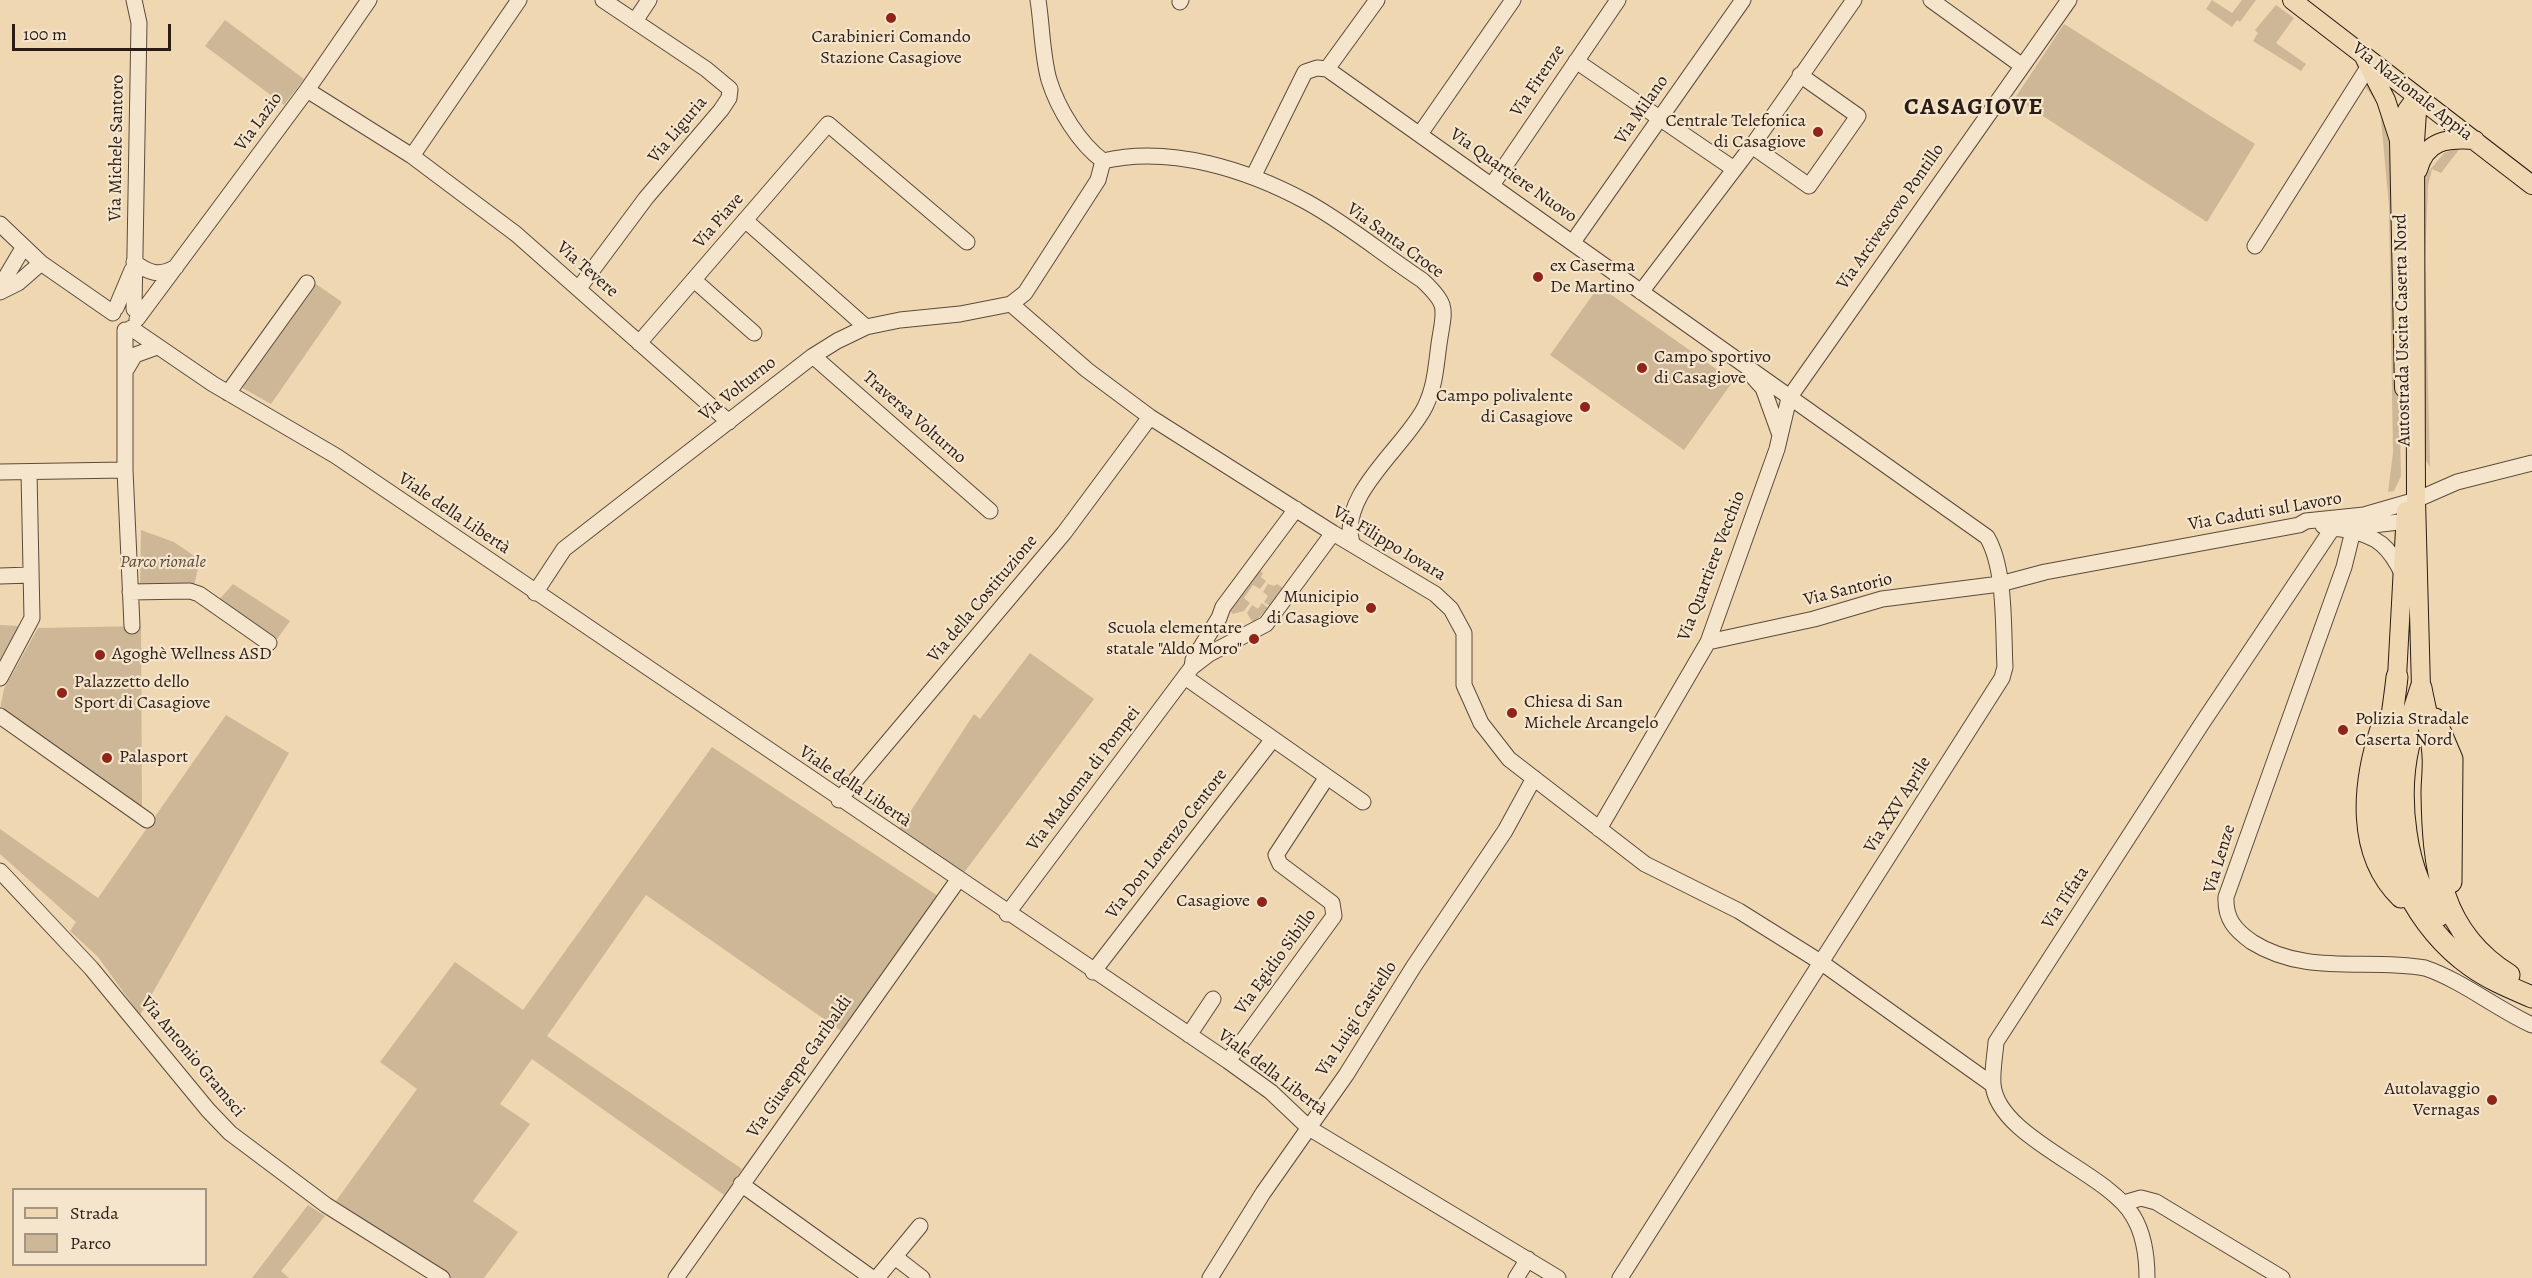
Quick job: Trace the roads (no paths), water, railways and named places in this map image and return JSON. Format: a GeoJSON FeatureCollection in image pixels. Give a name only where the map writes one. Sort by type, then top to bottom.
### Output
{"type":"FeatureCollection","features":[{"type":"Feature","properties":{"kind":"highway"},"geometry":{"type":"LineString","coordinates":[[2397,677],[2384,794],[2389,840],[2402,883],[2430,926],[2471,966],[2532,997]]}},
{"type":"Feature","properties":{"kind":"highway"},"geometry":{"type":"LineString","coordinates":[[2421,688],[2398,752],[2393,794],[2400,840],[2417,888],[2433,914],[2442,923],[2459,928]]}},
{"type":"Feature","properties":{"kind":"highway"},"geometry":{"type":"LineString","coordinates":[[2421,688],[2433,756],[2432,794],[2437,874],[2459,928],[2476,949],[2501,970],[2532,987]]}},
{"type":"Feature","properties":{"kind":"main road","name":"Via Nazionale Appia"},"geometry":{"type":"LineString","coordinates":[[2292,0],[2367,60],[2532,184]]}},
{"type":"Feature","properties":{"kind":"main road"},"geometry":{"type":"LineString","coordinates":[[2367,60],[2386,100],[2399,140]]}},
{"type":"Feature","properties":{"kind":"main road"},"geometry":{"type":"LineString","coordinates":[[2399,140],[2407,110],[2418,97]]}},
{"type":"Feature","properties":{"kind":"main road","name":"Autostrada Uscita Caserta Nord"},"geometry":{"type":"LineString","coordinates":[[2408,512],[2418,97]]}},
{"type":"Feature","properties":{"kind":"main road"},"geometry":{"type":"LineString","coordinates":[[2415,181],[2420,163],[2430,147],[2443,139],[2475,140]]}},
{"type":"Feature","properties":{"kind":"main road","name":"Autostrada Uscita Caserta Nord"},"geometry":{"type":"LineString","coordinates":[[2399,140],[2408,512],[2421,688]]}},
{"type":"Feature","properties":{"kind":"main road","name":"Autostrada Uscita Caserta Nord"},"geometry":{"type":"LineString","coordinates":[[2397,677],[2411,577]]}},
{"type":"Feature","properties":{"kind":"street","name":"Via Michele Santoro"},"geometry":{"type":"LineString","coordinates":[[132,626],[125,470],[125,373],[132,321],[134,262],[139,23],[134,0]]}},
{"type":"Feature","properties":{"kind":"street","name":"Via Lazio"},"geometry":{"type":"LineString","coordinates":[[132,321],[178,265],[307,90],[369,0]]}},
{"type":"Feature","properties":{"kind":"street"},"geometry":{"type":"LineString","coordinates":[[412,156],[519,0]]}},
{"type":"Feature","properties":{"kind":"street","name":"Via Liguria"},"geometry":{"type":"LineString","coordinates":[[579,288],[646,198],[729,98],[730,89],[706,69],[603,0]]}},
{"type":"Feature","properties":{"kind":"street"},"geometry":{"type":"LineString","coordinates":[[635,21],[649,0]]}},
{"type":"Feature","properties":{"kind":"street"},"geometry":{"type":"LineString","coordinates":[[1011,304],[1025,293],[1098,180],[1103,161],[1092,153],[1070,123],[1049,80],[1038,0]]}},
{"type":"Feature","properties":{"kind":"street"},"geometry":{"type":"LineString","coordinates":[[1253,177],[1305,72],[1317,68],[1328,69],[1377,0]]}},
{"type":"Feature","properties":{"kind":"street"},"geometry":{"type":"LineString","coordinates":[[1420,134],[1513,0]]}},
{"type":"Feature","properties":{"kind":"street","name":"Via Firenze"},"geometry":{"type":"LineString","coordinates":[[1492,184],[1618,0]]}},
{"type":"Feature","properties":{"kind":"street","name":"Via Milano"},"geometry":{"type":"LineString","coordinates":[[1573,242],[1743,0]]}},
{"type":"Feature","properties":{"kind":"street"},"geometry":{"type":"LineString","coordinates":[[1641,292],[1752,146],[1854,0]]}},
{"type":"Feature","properties":{"kind":"street","name":"Via Arcivescovo Pontillo"},"geometry":{"type":"LineString","coordinates":[[1789,398],[2021,65],[2069,0]]}},
{"type":"Feature","properties":{"kind":"street"},"geometry":{"type":"LineString","coordinates":[[1934,1],[2021,65]]}},
{"type":"Feature","properties":{"kind":"street"},"geometry":{"type":"LineString","coordinates":[[2255,246],[2367,60]]}},
{"type":"Feature","properties":{"kind":"street"},"geometry":{"type":"LineString","coordinates":[[1576,61],[1734,169]]}},
{"type":"Feature","properties":{"kind":"street","name":"Via Quartiere Nuovo"},"geometry":{"type":"LineString","coordinates":[[1328,69],[1789,398]]}},
{"type":"Feature","properties":{"kind":"street"},"geometry":{"type":"LineString","coordinates":[[1752,146],[1809,186],[1858,116],[1800,75]]}},
{"type":"Feature","properties":{"kind":"street","name":"Via Tevere"},"geometry":{"type":"LineString","coordinates":[[307,90],[412,156],[516,234],[729,422]]}},
{"type":"Feature","properties":{"kind":"street","name":"Via Piave"},"geometry":{"type":"LineString","coordinates":[[639,343],[828,124],[967,242]]}},
{"type":"Feature","properties":{"kind":"street","name":"Via Santa Croce"},"geometry":{"type":"LineString","coordinates":[[1103,161],[1118,157],[1168,157],[1200,162],[1253,177],[1308,203],[1422,280],[1444,306],[1432,391],[1424,409],[1370,479],[1349,523],[1352,543]]}},
{"type":"Feature","properties":{"kind":"street"},"geometry":{"type":"LineString","coordinates":[[745,220],[866,327]]}},
{"type":"Feature","properties":{"kind":"street","name":"Viale della Libertà"},"geometry":{"type":"LineString","coordinates":[[0,224],[41,263],[96,302],[123,304],[132,321],[157,347],[228,393],[336,456],[1007,914],[1228,1061],[1271,1092],[1309,1128],[1558,1278]]}},
{"type":"Feature","properties":{"kind":"street"},"geometry":{"type":"LineString","coordinates":[[0,287],[23,248]]}},
{"type":"Feature","properties":{"kind":"street","name":"Via Michele Santoro"},"geometry":{"type":"LineString","coordinates":[[116,305],[127,284],[134,262]]}},
{"type":"Feature","properties":{"kind":"street"},"geometry":{"type":"LineString","coordinates":[[134,262],[154,274],[165,273],[178,265]]}},
{"type":"Feature","properties":{"kind":"street"},"geometry":{"type":"LineString","coordinates":[[0,292],[18,284],[41,263]]}},
{"type":"Feature","properties":{"kind":"street"},"geometry":{"type":"LineString","coordinates":[[694,280],[754,333]]}},
{"type":"Feature","properties":{"kind":"street"},"geometry":{"type":"LineString","coordinates":[[228,393],[307,283]]}},
{"type":"Feature","properties":{"kind":"street","name":"Via Volturno"},"geometry":{"type":"LineString","coordinates":[[535,593],[564,549],[813,356],[866,327],[900,320],[960,314],[1011,304]]}},
{"type":"Feature","properties":{"kind":"street","name":"Via Filippo Iovara"},"geometry":{"type":"LineString","coordinates":[[1011,304],[1087,370],[1150,417],[1333,533],[1435,594],[1452,609],[1464,633],[1464,685],[1480,723],[1509,759],[1645,864],[1739,911],[1822,963],[1993,1085]]}},
{"type":"Feature","properties":{"kind":"street","name":"Viale della Libertà"},"geometry":{"type":"LineString","coordinates":[[116,305],[114,324],[132,321]]}},
{"type":"Feature","properties":{"kind":"street"},"geometry":{"type":"LineString","coordinates":[[125,373],[130,360],[135,355],[157,347]]}},
{"type":"Feature","properties":{"kind":"street","name":"Traversa Volturno"},"geometry":{"type":"LineString","coordinates":[[813,356],[990,511]]}},
{"type":"Feature","properties":{"kind":"street"},"geometry":{"type":"LineString","coordinates":[[1740,363],[1763,388],[1780,436]]}},
{"type":"Feature","properties":{"kind":"street","name":"Via Quartiere Vecchio"},"geometry":{"type":"LineString","coordinates":[[1599,829],[1707,642],[1780,436],[1789,398]]}},
{"type":"Feature","properties":{"kind":"street","name":"Via XXV Aprile"},"geometry":{"type":"LineString","coordinates":[[1620,1278],[2002,678],[2005,668],[2000,584],[1992,545],[1988,537],[1789,398]]}},
{"type":"Feature","properties":{"kind":"street","name":"Via della Costituzione"},"geometry":{"type":"LineString","coordinates":[[839,800],[1064,533],[1150,417]]}},
{"type":"Feature","properties":{"kind":"street"},"geometry":{"type":"LineString","coordinates":[[2348,525],[2408,512],[2457,482],[2532,463]]}},
{"type":"Feature","properties":{"kind":"street"},"geometry":{"type":"LineString","coordinates":[[0,472],[125,470]]}},
{"type":"Feature","properties":{"kind":"street"},"geometry":{"type":"LineString","coordinates":[[0,678],[32,618],[29,472]]}},
{"type":"Feature","properties":{"kind":"street"},"geometry":{"type":"LineString","coordinates":[[1188,672],[1223,607],[1296,509]]}},
{"type":"Feature","properties":{"kind":"street","name":"Via Caduti sul Lavoro"},"geometry":{"type":"LineString","coordinates":[[2000,584],[2045,572],[2299,525],[2318,519],[2348,525]]}},
{"type":"Feature","properties":{"kind":"street","name":"Autostrada Uscita Caserta Nord"},"geometry":{"type":"LineString","coordinates":[[2348,525],[2389,548],[2411,577]]}},
{"type":"Feature","properties":{"kind":"street","name":"Via Lenze"},"geometry":{"type":"LineString","coordinates":[[2348,525],[2344,567],[2226,897],[2228,918],[2232,926],[2241,934],[2285,958],[2306,963],[2425,968],[2442,974],[2482,999],[2532,1025]]}},
{"type":"Feature","properties":{"kind":"street","name":"Via Tifata"},"geometry":{"type":"LineString","coordinates":[[2147,1278],[2147,1261],[2140,1228],[2124,1203],[2006,1115],[1993,1085],[1996,1042],[2201,725],[2348,525]]}},
{"type":"Feature","properties":{"kind":"street"},"geometry":{"type":"LineString","coordinates":[[1188,672],[1209,654],[1266,624],[1333,533]]}},
{"type":"Feature","properties":{"kind":"street"},"geometry":{"type":"LineString","coordinates":[[0,576],[31,575]]}},
{"type":"Feature","properties":{"kind":"street","name":"Via Santorio"},"geometry":{"type":"LineString","coordinates":[[1707,642],[1814,619],[1882,599],[2000,584]]}},
{"type":"Feature","properties":{"kind":"street"},"geometry":{"type":"LineString","coordinates":[[130,592],[190,591],[199,594],[269,643]]}},
{"type":"Feature","properties":{"kind":"street"},"geometry":{"type":"LineString","coordinates":[[1188,672],[1273,739],[1363,802]]}},
{"type":"Feature","properties":{"kind":"street","name":"Via Madonna di Pompei"},"geometry":{"type":"LineString","coordinates":[[1007,914],[1188,672]]}},
{"type":"Feature","properties":{"kind":"street"},"geometry":{"type":"LineString","coordinates":[[0,716],[147,820]]}},
{"type":"Feature","properties":{"kind":"street","name":"Via Don Lorenzo Centore"},"geometry":{"type":"LineString","coordinates":[[1093,972],[1273,739]]}},
{"type":"Feature","properties":{"kind":"street","name":"Via Egidio Sibillo"},"geometry":{"type":"LineString","coordinates":[[1228,1061],[1331,922],[1335,909],[1332,903],[1306,889],[1281,864],[1276,855],[1327,777]]}},
{"type":"Feature","properties":{"kind":"street","name":"Via Luigi Castiello"},"geometry":{"type":"LineString","coordinates":[[1210,1278],[1505,831],[1534,778]]}},
{"type":"Feature","properties":{"kind":"street","name":"Via Antonio Gramsci"},"geometry":{"type":"LineString","coordinates":[[0,871],[92,968],[208,1110],[230,1133],[326,1205],[441,1278]]}},
{"type":"Feature","properties":{"kind":"street","name":"Via Giuseppe Garibaldi"},"geometry":{"type":"LineString","coordinates":[[676,1278],[958,880]]}},
{"type":"Feature","properties":{"kind":"street"},"geometry":{"type":"LineString","coordinates":[[1188,1035],[1214,999]]}},
{"type":"Feature","properties":{"kind":"street"},"geometry":{"type":"LineString","coordinates":[[741,1184],[873,1278]]}},
{"type":"Feature","properties":{"kind":"street"},"geometry":{"type":"LineString","coordinates":[[2124,1203],[2141,1198],[2156,1202],[2282,1278]]}},
{"type":"Feature","properties":{"kind":"street"},"geometry":{"type":"LineString","coordinates":[[877,1278],[920,1226]]}},
{"type":"Feature","properties":{"kind":"street"},"geometry":{"type":"LineString","coordinates":[[895,1257],[922,1278]]}},
{"type":"Feature","properties":{"kind":"street"},"geometry":{"type":"LineString","coordinates":[[1516,1278],[1528,1259]]}},
{"type":"Feature","properties":{"kind":"place","name":"Carabinieri Comando Stazione Casagiove"},"geometry":{"type":"Point","coordinates":[891,18]}},
{"type":"Feature","properties":{"kind":"place","name":"Centrale Telefonica di Casagiove"},"geometry":{"type":"Point","coordinates":[1818,132]}},
{"type":"Feature","properties":{"kind":"place","name":"ex Caserma De Martino"},"geometry":{"type":"Point","coordinates":[1538,277]}},
{"type":"Feature","properties":{"kind":"place","name":"Campo sportivo di Casagiove"},"geometry":{"type":"Point","coordinates":[1642,368]}},
{"type":"Feature","properties":{"kind":"place","name":"Campo polivalente di Casagiove"},"geometry":{"type":"Point","coordinates":[1585,407]}},
{"type":"Feature","properties":{"kind":"place","name":"Municipio di Casagiove"},"geometry":{"type":"Point","coordinates":[1371,608]}},
{"type":"Feature","properties":{"kind":"place","name":"Scuola elementare statale \"Aldo Moro\""},"geometry":{"type":"Point","coordinates":[1254,639]}},
{"type":"Feature","properties":{"kind":"place","name":"Agoghè Wellness ASD"},"geometry":{"type":"Point","coordinates":[100,655]}},
{"type":"Feature","properties":{"kind":"place","name":"Palazzetto dello Sport di Casagiove"},"geometry":{"type":"Point","coordinates":[62,693]}},
{"type":"Feature","properties":{"kind":"place","name":"Chiesa di San Michele Arcangelo"},"geometry":{"type":"Point","coordinates":[1512,713]}},
{"type":"Feature","properties":{"kind":"place","name":"Polizia Stradale Caserta Nord"},"geometry":{"type":"Point","coordinates":[2343,730]}},
{"type":"Feature","properties":{"kind":"place","name":"Palasport"},"geometry":{"type":"Point","coordinates":[107,758]}},
{"type":"Feature","properties":{"kind":"place","name":"Casagiove"},"geometry":{"type":"Point","coordinates":[1262,902]}},
{"type":"Feature","properties":{"kind":"place","name":"Autolavaggio Vernagas"},"geometry":{"type":"Point","coordinates":[2492,1100]}},
{"type":"Feature","properties":{"kind":"district","name":"CASAGIOVE"},"geometry":{"type":"Point","coordinates":[1974,108]}},
{"type":"Feature","properties":{"kind":"park label","name":"Parco rionale"},"geometry":{"type":"Point","coordinates":[163,563]}}]}
